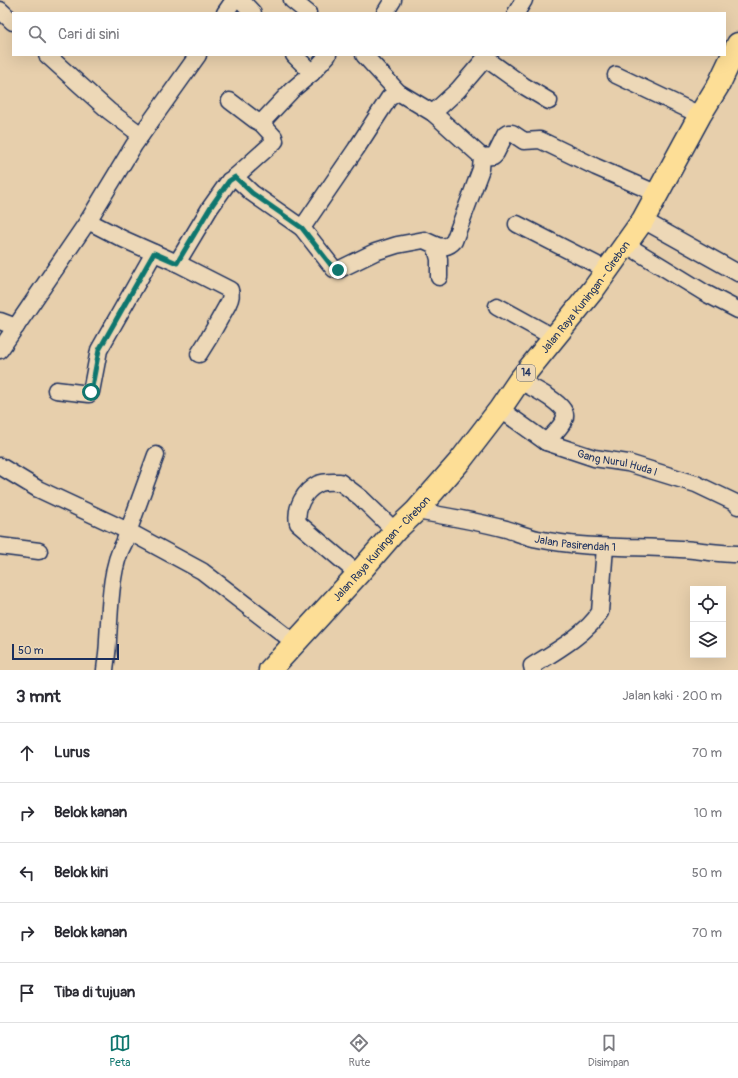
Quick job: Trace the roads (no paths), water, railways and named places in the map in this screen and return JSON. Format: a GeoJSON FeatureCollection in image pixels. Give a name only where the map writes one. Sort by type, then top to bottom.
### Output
{"type":"FeatureCollection","features":[{"type":"Feature","properties":{"kind":"highway","name":"Jalan Raya Kuningan - Cirebon"},"geometry":{"type":"LineString","coordinates":[[270,670],[460,461],[500,409],[519,380],[555,338],[607,270],[643,220],[700,115],[719,84],[738,44]]}},
{"type":"Feature","properties":{"kind":"street"},"geometry":{"type":"LineString","coordinates":[[226,12],[234,0]]}},
{"type":"Feature","properties":{"kind":"street"},"geometry":{"type":"LineString","coordinates":[[241,0],[252,12]]}},
{"type":"Feature","properties":{"kind":"street"},"geometry":{"type":"LineString","coordinates":[[292,0],[307,12]]}},
{"type":"Feature","properties":{"kind":"street"},"geometry":{"type":"LineString","coordinates":[[386,12],[393,0]]}},
{"type":"Feature","properties":{"kind":"street"},"geometry":{"type":"LineString","coordinates":[[517,12],[524,0]]}},
{"type":"Feature","properties":{"kind":"street"},"geometry":{"type":"LineString","coordinates":[[0,10],[12,21]]}},
{"type":"Feature","properties":{"kind":"street"},"geometry":{"type":"LineString","coordinates":[[48,56],[109,111],[141,136]]}},
{"type":"Feature","properties":{"kind":"street"},"geometry":{"type":"LineString","coordinates":[[0,350],[88,221],[141,136],[197,56]]}},
{"type":"Feature","properties":{"kind":"street"},"geometry":{"type":"LineString","coordinates":[[295,56],[312,73]]}},
{"type":"Feature","properties":{"kind":"street"},"geometry":{"type":"LineString","coordinates":[[261,123],[327,56]]}},
{"type":"Feature","properties":{"kind":"street"},"geometry":{"type":"LineString","coordinates":[[365,56],[398,92],[433,113],[482,157],[492,156],[496,153],[505,135],[512,133],[524,141],[540,140],[596,167],[658,194]]}},
{"type":"Feature","properties":{"kind":"street"},"geometry":{"type":"LineString","coordinates":[[433,113],[458,90],[487,57],[549,101]]}},
{"type":"Feature","properties":{"kind":"street"},"geometry":{"type":"LineString","coordinates":[[616,75],[700,115]]}},
{"type":"Feature","properties":{"kind":"street"},"geometry":{"type":"LineString","coordinates":[[302,228],[340,174],[389,98],[398,92]]}},
{"type":"Feature","properties":{"kind":"street"},"geometry":{"type":"LineString","coordinates":[[177,263],[229,181],[275,141],[274,137],[261,123],[230,101]]}},
{"type":"Feature","properties":{"kind":"street"},"geometry":{"type":"LineString","coordinates":[[235,177],[252,193],[302,228],[334,269],[338,270],[375,252],[397,245],[424,240],[435,245],[446,246],[451,244],[454,241],[481,169],[482,157]]}},
{"type":"Feature","properties":{"kind":"street"},"geometry":{"type":"LineString","coordinates":[[643,220],[738,273]]}},
{"type":"Feature","properties":{"kind":"street"},"geometry":{"type":"LineString","coordinates":[[88,221],[230,290],[231,299],[199,354]]}},
{"type":"Feature","properties":{"kind":"street"},"geometry":{"type":"LineString","coordinates":[[517,224],[607,270]]}},
{"type":"Feature","properties":{"kind":"street"},"geometry":{"type":"LineString","coordinates":[[625,244],[705,293],[738,310]]}},
{"type":"Feature","properties":{"kind":"street"},"geometry":{"type":"LineString","coordinates":[[435,245],[439,259],[439,277]]}},
{"type":"Feature","properties":{"kind":"street"},"geometry":{"type":"LineString","coordinates":[[56,390],[88,394],[91,392],[99,350],[154,253]]}},
{"type":"Feature","properties":{"kind":"street"},"geometry":{"type":"LineString","coordinates":[[497,306],[555,338]]}},
{"type":"Feature","properties":{"kind":"street"},"geometry":{"type":"LineString","coordinates":[[0,321],[16,328]]}},
{"type":"Feature","properties":{"kind":"street"},"geometry":{"type":"LineString","coordinates":[[519,380],[558,404],[564,410],[565,416],[562,424],[546,442]]}},
{"type":"Feature","properties":{"kind":"street","name":"Gang Nurul Huda I"},"geometry":{"type":"LineString","coordinates":[[500,409],[546,442],[594,458],[628,463],[696,484],[736,503],[738,506]]}},
{"type":"Feature","properties":{"kind":"street"},"geometry":{"type":"LineString","coordinates":[[105,670],[110,611],[115,572],[120,550],[156,455]]}},
{"type":"Feature","properties":{"kind":"street"},"geometry":{"type":"LineString","coordinates":[[0,466],[38,489],[128,531],[202,571],[294,642]]}},
{"type":"Feature","properties":{"kind":"street"},"geometry":{"type":"LineString","coordinates":[[358,574],[298,523],[296,516],[299,505],[309,491],[319,483],[340,482],[360,498],[395,531]]}},
{"type":"Feature","properties":{"kind":"street","name":"Jalan Pasirendah 1"},"geometry":{"type":"LineString","coordinates":[[416,511],[476,522],[506,529],[536,539],[569,544],[605,547],[680,549],[720,554],[738,554]]}},
{"type":"Feature","properties":{"kind":"street"},"geometry":{"type":"LineString","coordinates":[[0,546],[40,551]]}},
{"type":"Feature","properties":{"kind":"street"},"geometry":{"type":"LineString","coordinates":[[528,669],[560,650],[595,621],[600,612],[605,547]]}}]}
